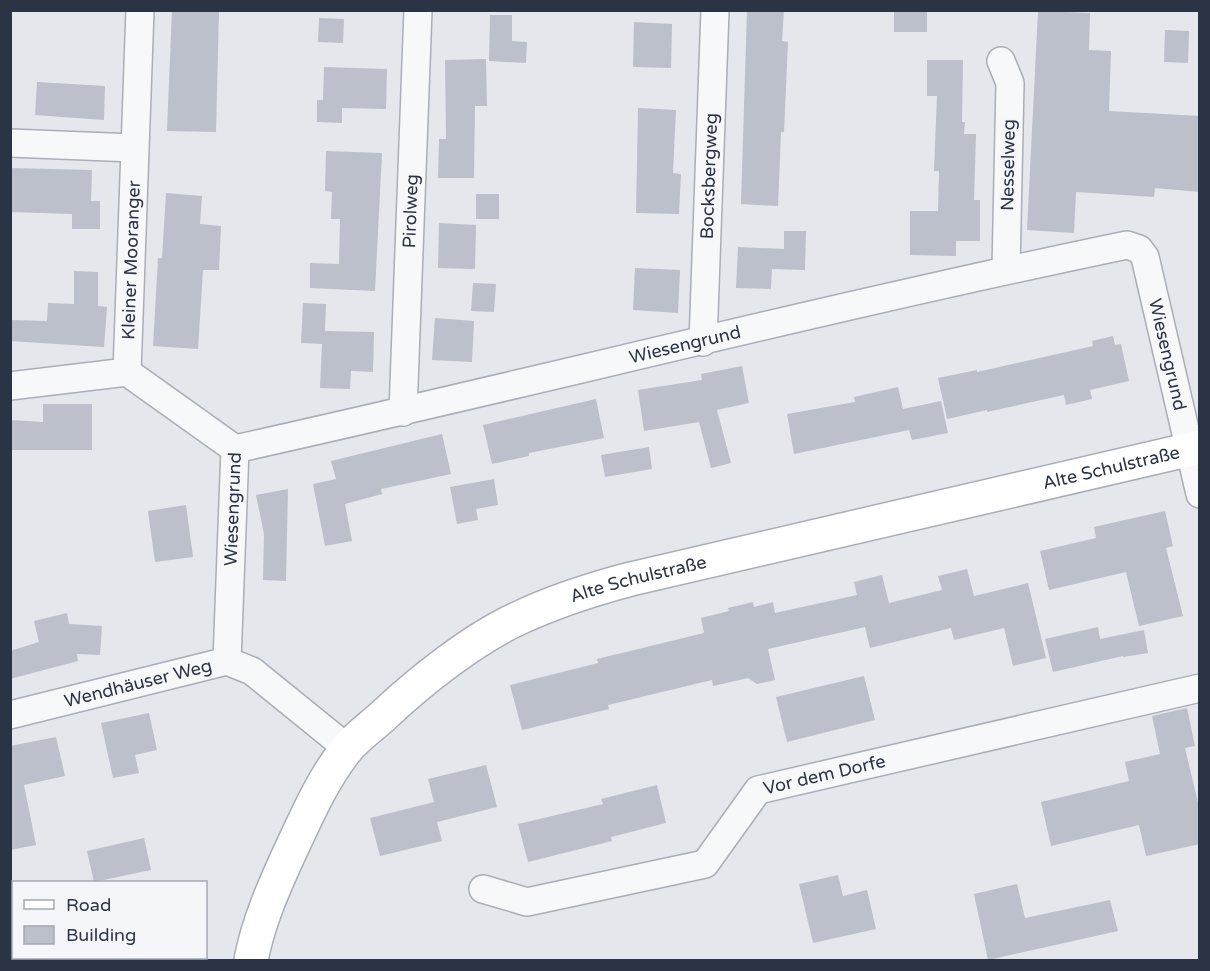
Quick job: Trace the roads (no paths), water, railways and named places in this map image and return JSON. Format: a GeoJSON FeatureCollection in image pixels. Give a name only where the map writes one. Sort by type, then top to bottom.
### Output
{"type":"FeatureCollection","features":[{"type":"Feature","properties":{"kind":"street","name":"Kleiner Mooranger"},"geometry":{"type":"LineString","coordinates":[[127,372],[140,10]]}},
{"type":"Feature","properties":{"kind":"street","name":"Pirolweg"},"geometry":{"type":"LineString","coordinates":[[404,411],[418,10]]}},
{"type":"Feature","properties":{"kind":"street","name":"Bocksbergweg"},"geometry":{"type":"LineString","coordinates":[[703,342],[715,10]]}},
{"type":"Feature","properties":{"kind":"street","name":"Nesselweg"},"geometry":{"type":"LineString","coordinates":[[1001,61],[1010,83],[1006,270]]}},
{"type":"Feature","properties":{"kind":"street"},"geometry":{"type":"LineString","coordinates":[[10,143],[134,148]]}},
{"type":"Feature","properties":{"kind":"street","name":"Wiesengrund"},"geometry":{"type":"LineString","coordinates":[[227,661],[235,449],[1006,270],[1127,245],[1139,249],[1145,257],[1194,448]]}},
{"type":"Feature","properties":{"kind":"street"},"geometry":{"type":"LineString","coordinates":[[10,386],[127,372],[235,449]]}},
{"type":"Feature","properties":{"kind":"street"},"geometry":{"type":"LineString","coordinates":[[1194,448],[1200,494]]}},
{"type":"Feature","properties":{"kind":"street","name":"Alte Schulstraße"},"geometry":{"type":"LineString","coordinates":[[251,960],[256,933],[274,887],[328,777],[347,748],[399,700],[487,636],[519,618],[589,590],[674,568],[1194,448]]}},
{"type":"Feature","properties":{"kind":"street","name":"Wendhäuser Weg"},"geometry":{"type":"LineString","coordinates":[[10,714],[227,661],[252,671],[347,748]]}},
{"type":"Feature","properties":{"kind":"street","name":"Vor dem Dorfe"},"geometry":{"type":"LineString","coordinates":[[483,889],[527,902],[705,864],[758,790],[1200,688]]}}]}
